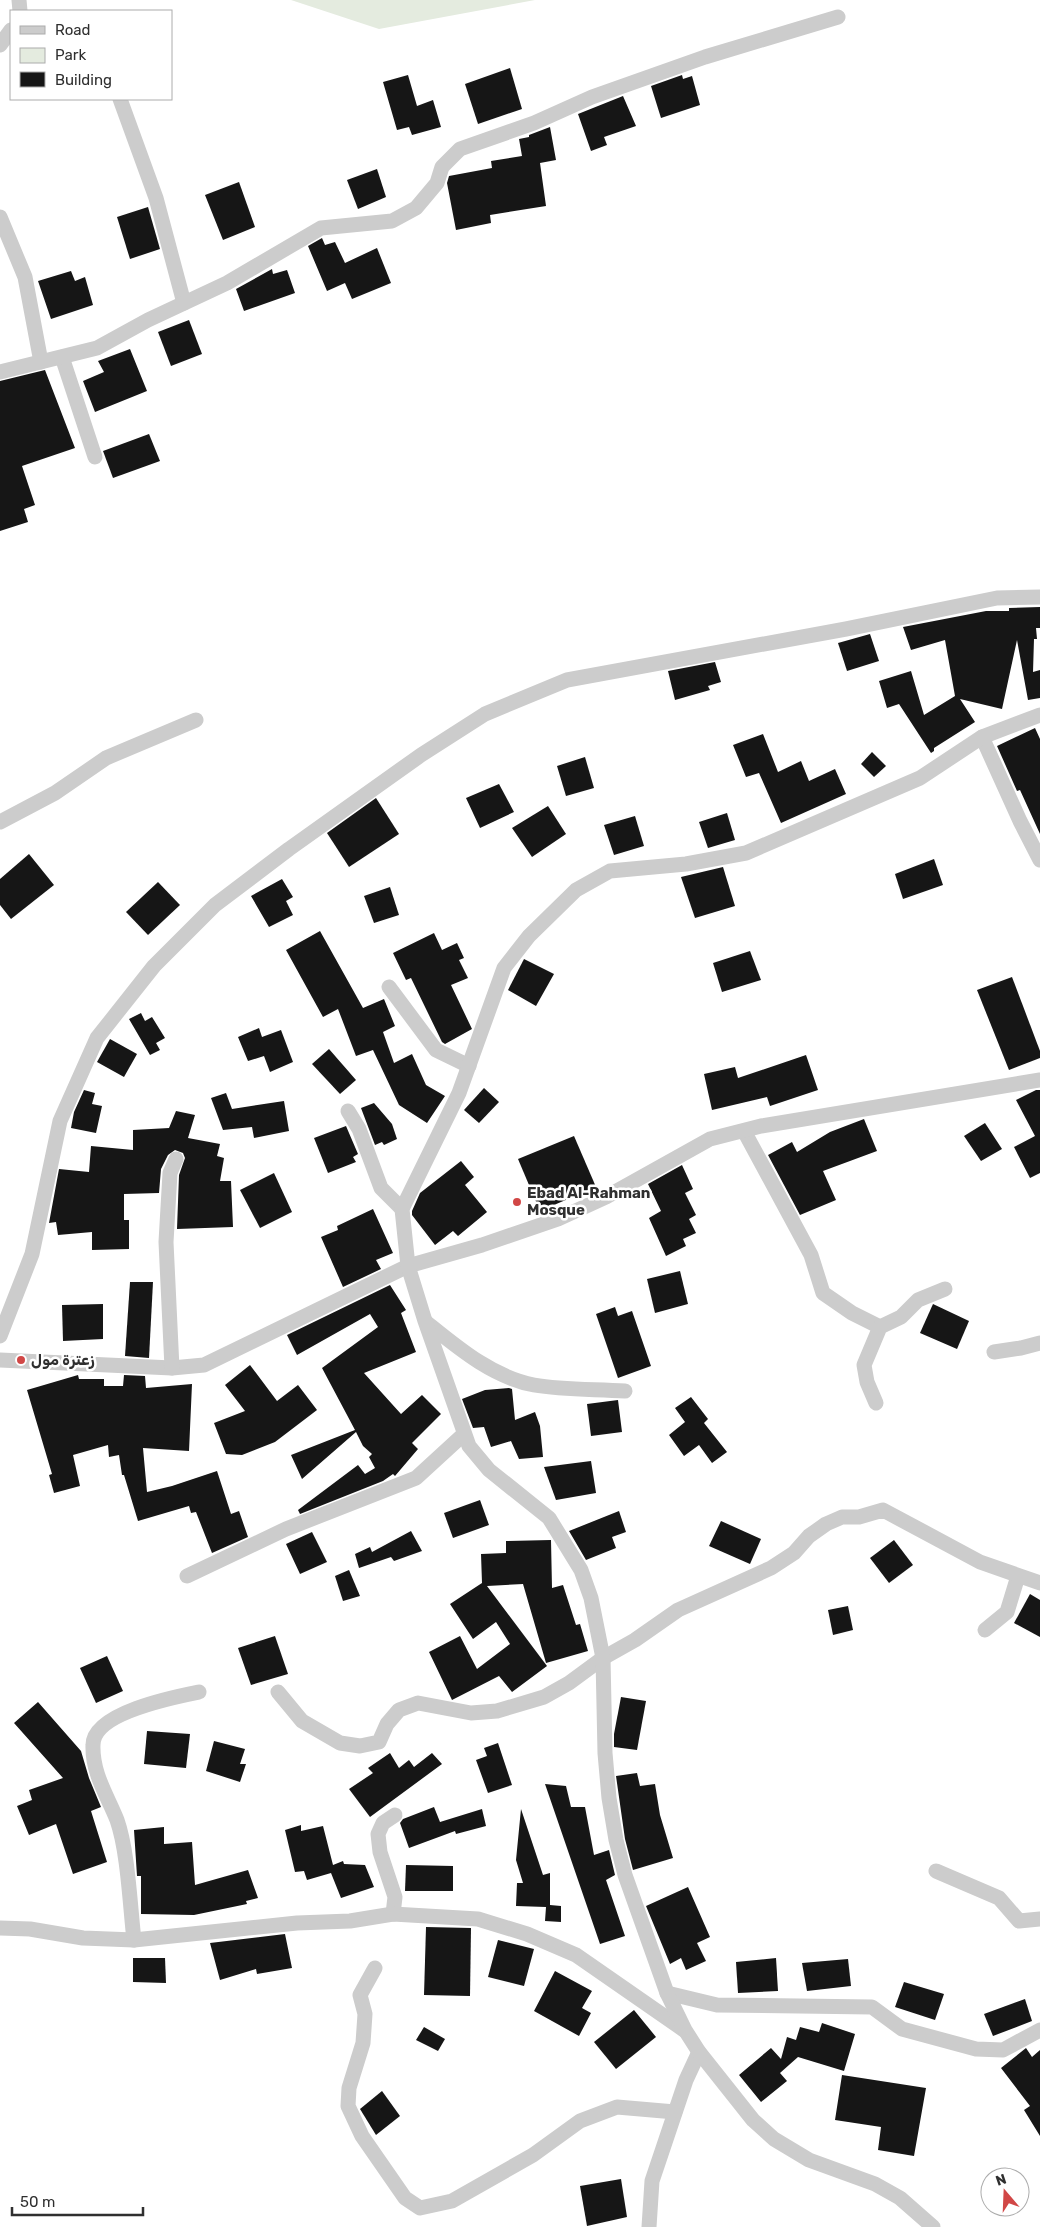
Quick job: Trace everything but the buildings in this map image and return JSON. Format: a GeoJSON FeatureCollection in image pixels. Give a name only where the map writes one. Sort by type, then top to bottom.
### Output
{"type":"FeatureCollection","features":[{"type":"Feature","properties":{"kind":"street"},"geometry":{"type":"LineString","coordinates":[[0,372],[96,348],[227,283],[321,228],[392,221],[416,208],[436,183],[442,167],[460,149],[534,123],[592,97],[705,57],[838,17]]}},
{"type":"Feature","properties":{"kind":"street"},"geometry":{"type":"LineString","coordinates":[[0,45],[10,31]]}},
{"type":"Feature","properties":{"kind":"street"},"geometry":{"type":"LineString","coordinates":[[120,100],[156,198],[184,303]]}},
{"type":"Feature","properties":{"kind":"street"},"geometry":{"type":"LineString","coordinates":[[0,216],[25,276],[41,362]]}},
{"type":"Feature","properties":{"kind":"street"},"geometry":{"type":"LineString","coordinates":[[62,356],[95,457]]}},
{"type":"Feature","properties":{"kind":"street"},"geometry":{"type":"LineString","coordinates":[[0,1336],[32,1254],[60,1121],[97,1038],[154,966],[215,905],[289,849],[405,766],[485,714],[567,680],[846,629],[997,598],[1040,597]]}},
{"type":"Feature","properties":{"kind":"street"},"geometry":{"type":"LineString","coordinates":[[933,2227],[900,2198],[876,2184],[809,2160],[774,2139],[754,2120],[699,2052],[684,2030],[667,1993],[625,1875],[616,1840],[604,1753],[603,1658],[591,1598],[581,1570],[553,1525],[543,1513],[489,1470],[469,1446],[425,1321],[408,1266],[402,1209],[459,1093],[504,968],[529,936],[576,890],[610,871],[686,864],[746,853],[920,778],[982,737],[1040,715]]}},
{"type":"Feature","properties":{"kind":"street"},"geometry":{"type":"LineString","coordinates":[[0,822],[56,793],[106,758],[196,720]]}},
{"type":"Feature","properties":{"kind":"street"},"geometry":{"type":"LineString","coordinates":[[982,737],[1040,860]]}},
{"type":"Feature","properties":{"kind":"street"},"geometry":{"type":"LineString","coordinates":[[389,987],[436,1050],[469,1066]]}},
{"type":"Feature","properties":{"kind":"street"},"geometry":{"type":"LineString","coordinates":[[0,1360],[172,1368],[204,1365],[408,1266],[482,1245],[558,1219],[606,1197],[710,1140],[744,1131],[1040,1080]]}},
{"type":"Feature","properties":{"kind":"street"},"geometry":{"type":"LineString","coordinates":[[348,1111],[359,1129],[381,1188],[402,1209]]}},
{"type":"Feature","properties":{"kind":"street"},"geometry":{"type":"LineString","coordinates":[[744,1131],[811,1255],[823,1293],[852,1313],[880,1327]]}},
{"type":"Feature","properties":{"kind":"street"},"geometry":{"type":"LineString","coordinates":[[172,1368],[166,1242],[170,1173],[176,1160]]}},
{"type":"Feature","properties":{"kind":"street"},"geometry":{"type":"LineString","coordinates":[[876,1403],[867,1382],[864,1365],[880,1327],[901,1316],[918,1300],[945,1289]]}},
{"type":"Feature","properties":{"kind":"street"},"geometry":{"type":"LineString","coordinates":[[425,1321],[463,1353],[501,1373],[533,1385],[625,1391]]}},
{"type":"Feature","properties":{"kind":"street"},"geometry":{"type":"LineString","coordinates":[[994,1352],[1021,1348],[1040,1342]]}},
{"type":"Feature","properties":{"kind":"street"},"geometry":{"type":"LineString","coordinates":[[187,1576],[286,1529],[416,1478],[464,1434]]}},
{"type":"Feature","properties":{"kind":"street"},"geometry":{"type":"LineString","coordinates":[[278,1692],[302,1721],[340,1743],[360,1746],[379,1742],[387,1724],[399,1710],[418,1703],[471,1713],[504,1710],[544,1697],[603,1658],[635,1640],[678,1610],[771,1568],[794,1553],[809,1536],[826,1524],[842,1517],[859,1517],[883,1510],[980,1562],[1040,1583]]}},
{"type":"Feature","properties":{"kind":"street"},"geometry":{"type":"LineString","coordinates":[[985,1630],[1007,1612],[1018,1576]]}},
{"type":"Feature","properties":{"kind":"street"},"geometry":{"type":"LineString","coordinates":[[134,1940],[128,1887],[117,1821],[100,1784],[92,1744],[98,1729],[128,1712],[165,1699],[199,1692]]}},
{"type":"Feature","properties":{"kind":"street"},"geometry":{"type":"LineString","coordinates":[[393,1914],[395,1897],[380,1852],[378,1834],[383,1822],[395,1815]]}},
{"type":"Feature","properties":{"kind":"street"},"geometry":{"type":"LineString","coordinates":[[936,1871],[998,1898],[1019,1921],[1040,1919]]}},
{"type":"Feature","properties":{"kind":"street"},"geometry":{"type":"LineString","coordinates":[[0,1928],[30,1930],[83,1938],[134,1940],[298,1923],[350,1921],[393,1914],[478,1919],[527,1934],[576,1955],[684,2030]]}},
{"type":"Feature","properties":{"kind":"street"},"geometry":{"type":"LineString","coordinates":[[375,1968],[360,1995],[365,2014],[363,2043],[349,2088],[348,2106],[362,2136],[404,2198],[420,2208],[452,2201],[533,2155],[580,2121],[617,2107],[675,2112]]}},
{"type":"Feature","properties":{"kind":"street"},"geometry":{"type":"LineString","coordinates":[[667,1993],[717,2005],[872,2007],[902,2029],[976,2049],[1003,2050],[1040,2030]]}},
{"type":"Feature","properties":{"kind":"street"},"geometry":{"type":"LineString","coordinates":[[649,2227],[652,2181],[675,2112],[699,2052]]}},
{"type":"Feature","properties":{"kind":"green space"},"geometry":{"type":"Polygon","coordinates":[[[291,0],[535,0],[379,29],[291,0]]]}},
{"type":"Feature","properties":{"kind":"place","name":"Ebad Al-Rahman Mosque"},"geometry":{"type":"Point","coordinates":[517,1202]}},
{"type":"Feature","properties":{"kind":"place","name":"زعترة مول"},"geometry":{"type":"Point","coordinates":[21,1360]}}]}
